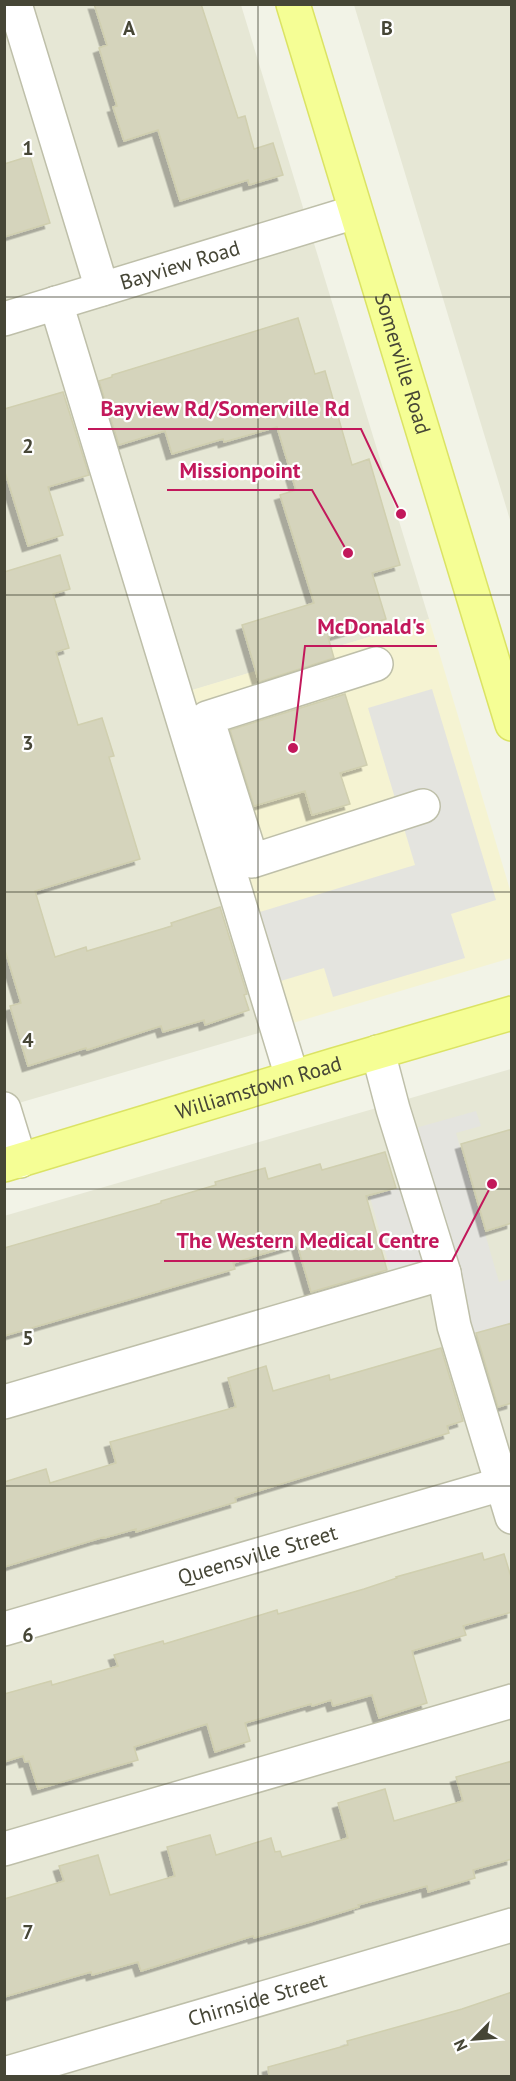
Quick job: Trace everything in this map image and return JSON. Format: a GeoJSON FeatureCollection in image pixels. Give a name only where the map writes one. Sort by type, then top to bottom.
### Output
{"type":"FeatureCollection","features":[{"type":"Feature","properties":{"kind":"main road","name":"Somerville Road"},"geometry":{"type":"LineString","coordinates":[[293,4],[512,724]]}},
{"type":"Feature","properties":{"kind":"main road","name":"Williamstown Road"},"geometry":{"type":"LineString","coordinates":[[12,1163],[292,1077],[512,1013]]}},
{"type":"Feature","properties":{"kind":"street"},"geometry":{"type":"LineString","coordinates":[[15,4],[102,289]]}},
{"type":"Feature","properties":{"kind":"street","name":"Bayview Road"},"geometry":{"type":"LineString","coordinates":[[4,319],[355,212]]}},
{"type":"Feature","properties":{"kind":"street"},"geometry":{"type":"LineString","coordinates":[[56,303],[292,1077]]}},
{"type":"Feature","properties":{"kind":"street"},"geometry":{"type":"LineString","coordinates":[[376,664],[207,718],[252,861],[423,806]]}},
{"type":"Feature","properties":{"kind":"street"},"geometry":{"type":"LineString","coordinates":[[378,1052],[393,1109],[444,1273],[454,1326],[506,1482],[512,1517]]}},
{"type":"Feature","properties":{"kind":"street"},"geometry":{"type":"LineString","coordinates":[[4,1109],[12,1163]]}},
{"type":"Feature","properties":{"kind":"street"},"geometry":{"type":"LineString","coordinates":[[4,1402],[444,1273]]}},
{"type":"Feature","properties":{"kind":"street","name":"Queensville Street"},"geometry":{"type":"LineString","coordinates":[[4,1629],[506,1482]]}},
{"type":"Feature","properties":{"kind":"street"},"geometry":{"type":"LineString","coordinates":[[4,1849],[512,1701]]}},
{"type":"Feature","properties":{"kind":"street","name":"Chirnside Street"},"geometry":{"type":"LineString","coordinates":[[4,2074],[512,1925]]}},
{"type":"Feature","properties":{"kind":"shaded area"},"geometry":{"type":"Polygon","coordinates":[[[5,5],[241,5],[429,619],[193,690],[293,1023],[5,1107],[5,5]]]}},
{"type":"Feature","properties":{"kind":"shaded area"},"geometry":{"type":"Polygon","coordinates":[[[354,5],[511,5],[511,523],[354,5]]]}},
{"type":"Feature","properties":{"kind":"shaded area"},"geometry":{"type":"Polygon","coordinates":[[[429,619],[511,893],[511,958],[293,1023],[192,690],[429,619]]]}},
{"type":"Feature","properties":{"kind":"shaded area"},"geometry":{"type":"Polygon","coordinates":[[[432,689],[496,900],[451,914],[465,958],[333,997],[324,968],[274,983],[253,914],[415,865],[368,708],[432,689]]]}},
{"type":"Feature","properties":{"kind":"shaded area"},"geometry":{"type":"Polygon","coordinates":[[[511,1069],[511,2076],[5,2076],[4,1216],[511,1069]]]}},
{"type":"Feature","properties":{"kind":"shaded area"},"geometry":{"type":"Polygon","coordinates":[[[476,1111],[481,1126],[456,1133],[499,1282],[511,1279],[511,1323],[447,1342],[426,1271],[393,1280],[370,1197],[401,1187],[387,1136],[476,1111]]]}},
{"type":"Feature","properties":{"kind":"building"},"geometry":{"type":"Polygon","coordinates":[[[94,4],[201,4],[238,118],[245,116],[254,149],[273,143],[283,175],[249,185],[248,180],[180,201],[158,130],[124,141],[113,107],[117,106],[99,48],[107,45],[94,4]]]}},
{"type":"Feature","properties":{"kind":"building"},"geometry":{"type":"Polygon","coordinates":[[[30,156],[50,223],[4,237],[4,164],[30,156]]]}},
{"type":"Feature","properties":{"kind":"building"},"geometry":{"type":"Polygon","coordinates":[[[298,318],[315,374],[325,371],[352,465],[369,459],[400,565],[372,573],[386,619],[328,637],[334,658],[259,682],[242,625],[314,603],[280,495],[296,490],[277,427],[224,442],[223,439],[172,454],[165,431],[119,445],[99,381],[298,318]]]}},
{"type":"Feature","properties":{"kind":"building"},"geometry":{"type":"Polygon","coordinates":[[[63,392],[89,475],[48,487],[63,535],[28,546],[4,469],[4,409],[63,392]]]}},
{"type":"Feature","properties":{"kind":"building"},"geometry":{"type":"Polygon","coordinates":[[[60,555],[70,589],[53,594],[69,648],[56,652],[78,725],[102,718],[114,756],[109,757],[140,859],[35,891],[55,957],[86,947],[87,951],[172,926],[171,923],[220,907],[247,994],[244,995],[249,1010],[205,1025],[204,1020],[163,1032],[161,1026],[28,1066],[10,1006],[21,1003],[4,947],[4,572],[60,555]]]}},
{"type":"Feature","properties":{"kind":"building"},"geometry":{"type":"Polygon","coordinates":[[[345,694],[367,765],[340,773],[350,804],[312,815],[305,791],[254,806],[230,730],[345,694]]]}},
{"type":"Feature","properties":{"kind":"building"},"geometry":{"type":"Polygon","coordinates":[[[512,1129],[512,1223],[486,1231],[461,1144],[512,1129]]]}},
{"type":"Feature","properties":{"kind":"building"},"geometry":{"type":"Polygon","coordinates":[[[385,1152],[396,1188],[366,1196],[387,1270],[311,1292],[297,1244],[233,1263],[235,1269],[4,1336],[4,1248],[161,1203],[161,1201],[216,1185],[215,1182],[265,1168],[268,1179],[320,1164],[322,1170],[385,1152]]]}},
{"type":"Feature","properties":{"kind":"building"},"geometry":{"type":"Polygon","coordinates":[[[512,1323],[512,1403],[498,1407],[476,1333],[512,1323]]]}},
{"type":"Feature","properties":{"kind":"building"},"geometry":{"type":"Polygon","coordinates":[[[441,1348],[463,1421],[447,1426],[449,1433],[235,1498],[236,1502],[136,1532],[136,1529],[104,1537],[4,1567],[4,1482],[46,1469],[50,1483],[116,1463],[110,1442],[236,1407],[228,1378],[266,1366],[273,1391],[329,1375],[330,1380],[441,1348]]]}},
{"type":"Feature","properties":{"kind":"building"},"geometry":{"type":"Polygon","coordinates":[[[482,1553],[484,1560],[504,1554],[512,1580],[512,1612],[463,1626],[466,1635],[412,1651],[427,1703],[379,1718],[372,1695],[333,1706],[331,1700],[312,1706],[311,1704],[245,1723],[250,1741],[215,1752],[207,1724],[134,1747],[138,1760],[38,1789],[29,1761],[25,1762],[23,1756],[4,1762],[4,1694],[51,1681],[52,1685],[118,1666],[114,1655],[163,1641],[164,1644],[277,1610],[278,1614],[482,1553]]]}},
{"type":"Feature","properties":{"kind":"building"},"geometry":{"type":"Polygon","coordinates":[[[512,1761],[512,1859],[473,1870],[475,1878],[428,1892],[427,1886],[358,1905],[359,1907],[310,1922],[254,1938],[253,1936],[141,1971],[138,1962],[92,1975],[91,1972],[4,1997],[4,1899],[64,1881],[59,1866],[98,1855],[110,1895],[175,1876],[167,1847],[210,1835],[216,1855],[271,1838],[275,1852],[280,1851],[282,1857],[348,1838],[338,1803],[385,1789],[394,1821],[463,1801],[456,1777],[512,1761]]]}},
{"type":"Feature","properties":{"kind":"building"},"geometry":{"type":"Polygon","coordinates":[[[512,1992],[512,2076],[269,2076],[268,2067],[348,2045],[347,2041],[462,2009],[512,1992]]]}},
{"type":"Feature","properties":{"kind":"place","name":"Bayview Rd/Somerville Rd"},"geometry":{"type":"Point","coordinates":[401,514]}},
{"type":"Feature","properties":{"kind":"place","name":"Missionpoint"},"geometry":{"type":"Point","coordinates":[348,553]}},
{"type":"Feature","properties":{"kind":"place","name":"McDonald's"},"geometry":{"type":"Point","coordinates":[293,748]}},
{"type":"Feature","properties":{"kind":"place","name":"The Western Medical Centre"},"geometry":{"type":"Point","coordinates":[492,1184]}}]}
